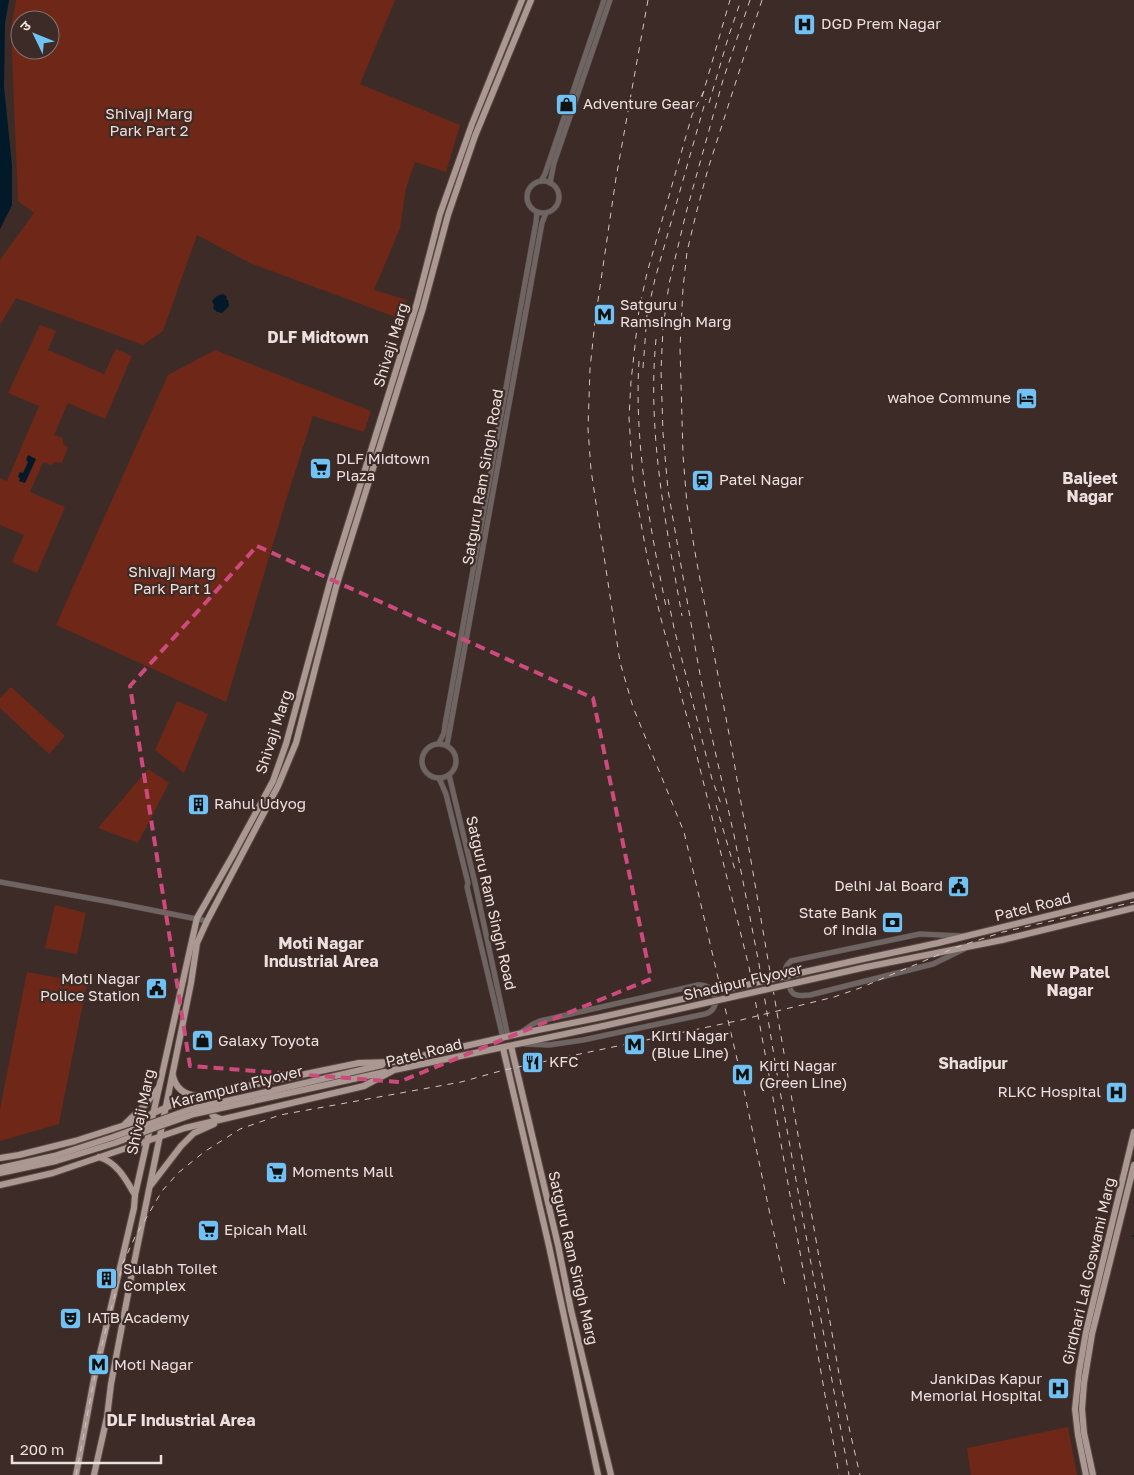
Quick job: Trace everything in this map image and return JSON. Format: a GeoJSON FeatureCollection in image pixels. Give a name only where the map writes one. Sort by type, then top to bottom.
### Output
{"type":"FeatureCollection","features":[{"type":"Feature","properties":{"kind":"main road","name":"Shivaji Marg"},"geometry":{"type":"LineString","coordinates":[[76,1475],[94,1378],[134,1208],[135,1195],[197,918],[273,781],[286,744],[330,582],[415,308],[440,214],[472,124],[522,0]]}},
{"type":"Feature","properties":{"kind":"main road","name":"Shivaji Marg"},"geometry":{"type":"LineString","coordinates":[[94,1475],[107,1417],[111,1384],[149,1188],[191,983],[197,942],[206,921],[278,786],[296,743],[336,587],[423,308],[448,215],[475,136],[531,0]]}},
{"type":"Feature","properties":{"kind":"main road","name":"Patel Road"},"geometry":{"type":"LineString","coordinates":[[938,943],[1134,895]]}},
{"type":"Feature","properties":{"kind":"main road","name":"Patel Road"},"geometry":{"type":"LineString","coordinates":[[971,946],[1134,908]]}},
{"type":"Feature","properties":{"kind":"main road","name":"Shadipur Flyover"},"geometry":{"type":"LineString","coordinates":[[520,1034],[938,943]]}},
{"type":"Feature","properties":{"kind":"main road","name":"Shadipur Flyover"},"geometry":{"type":"LineString","coordinates":[[522,1044],[866,967],[971,946]]}},
{"type":"Feature","properties":{"kind":"main road","name":"Patel Road"},"geometry":{"type":"LineString","coordinates":[[0,1158],[75,1141],[123,1126],[179,1102],[204,1096],[359,1063],[395,1062],[520,1034]]}},
{"type":"Feature","properties":{"kind":"main road","name":"Patel Road"},"geometry":{"type":"LineString","coordinates":[[0,1185],[52,1173],[185,1128],[364,1086],[394,1070],[522,1044]]}},
{"type":"Feature","properties":{"kind":"main road","name":"Satguru Ram Singh Marg"},"geometry":{"type":"LineString","coordinates":[[511,1046],[611,1475]]}},
{"type":"Feature","properties":{"kind":"main road","name":"Satguru Ram Singh Marg"},"geometry":{"type":"LineString","coordinates":[[503,1048],[549,1246],[598,1475]]}},
{"type":"Feature","properties":{"kind":"main road","name":"Karampura Flyover"},"geometry":{"type":"LineString","coordinates":[[271,1094],[395,1062]]}},
{"type":"Feature","properties":{"kind":"main road","name":"Karampura Flyover"},"geometry":{"type":"LineString","coordinates":[[0,1173],[55,1158],[191,1109],[394,1070]]}},
{"type":"Feature","properties":{"kind":"main road"},"geometry":{"type":"LineString","coordinates":[[173,1073],[177,1086],[183,1092],[204,1096]]}},
{"type":"Feature","properties":{"kind":"main road"},"geometry":{"type":"LineString","coordinates":[[123,1126],[145,1105],[160,1085]]}},
{"type":"Feature","properties":{"kind":"main road"},"geometry":{"type":"LineString","coordinates":[[219,1093],[211,1098],[209,1107],[213,1116],[225,1118]]}},
{"type":"Feature","properties":{"kind":"main road"},"geometry":{"type":"LineString","coordinates":[[149,1188],[181,1146],[194,1133],[225,1118]]}},
{"type":"Feature","properties":{"kind":"main road","name":"Girdhari Lal Goswami Marg"},"geometry":{"type":"LineString","coordinates":[[1086,1475],[1075,1409],[1079,1372],[1086,1332],[1134,1132]]}},
{"type":"Feature","properties":{"kind":"main road"},"geometry":{"type":"LineString","coordinates":[[75,1141],[80,1164]]}},
{"type":"Feature","properties":{"kind":"main road"},"geometry":{"type":"LineString","coordinates":[[99,1157],[116,1166],[135,1195]]}},
{"type":"Feature","properties":{"kind":"main road","name":"Karampura Flyover"},"geometry":{"type":"LineString","coordinates":[[0,1168],[55,1158]]}},
{"type":"Feature","properties":{"kind":"main road","name":"Girdhari Lal Goswami Marg"},"geometry":{"type":"LineString","coordinates":[[1093,1475],[1084,1433],[1082,1409],[1084,1383],[1092,1334],[1134,1165]]}},
{"type":"Feature","properties":{"kind":"street"},"geometry":{"type":"LineString","coordinates":[[541,181],[604,0]]}},
{"type":"Feature","properties":{"kind":"street"},"geometry":{"type":"LineString","coordinates":[[550,183],[554,163],[610,0]]}},
{"type":"Feature","properties":{"kind":"street"},"geometry":{"type":"LineString","coordinates":[[541,181],[556,187],[559,194],[559,202],[556,207],[546,213],[537,212],[530,208],[527,201],[527,193],[530,187],[541,181]]}},
{"type":"Feature","properties":{"kind":"street","name":"Satguru Ram Singh Road"},"geometry":{"type":"LineString","coordinates":[[439,743],[444,733],[537,212]]}},
{"type":"Feature","properties":{"kind":"street","name":"Satguru Ram Singh Road"},"geometry":{"type":"LineString","coordinates":[[447,745],[526,308],[542,223],[546,213]]}},
{"type":"Feature","properties":{"kind":"street"},"geometry":{"type":"LineString","coordinates":[[439,743],[447,745],[456,757],[456,764],[449,775],[439,778],[431,777],[425,772],[422,765],[424,752],[432,745],[439,743]]}},
{"type":"Feature","properties":{"kind":"street","name":"Satguru Ram Singh Road"},"geometry":{"type":"LineString","coordinates":[[449,775],[479,902],[505,1037]]}},
{"type":"Feature","properties":{"kind":"street","name":"Satguru Ram Singh Road"},"geometry":{"type":"LineString","coordinates":[[439,778],[446,794],[457,835],[468,883],[467,888],[505,1037]]}},
{"type":"Feature","properties":{"kind":"street"},"geometry":{"type":"LineString","coordinates":[[0,882],[206,921]]}},
{"type":"Feature","properties":{"kind":"street"},"geometry":{"type":"LineString","coordinates":[[966,936],[920,934],[791,961],[785,970],[789,988],[795,995],[810,994],[934,964],[971,946]]}},
{"type":"Feature","properties":{"kind":"street"},"geometry":{"type":"LineString","coordinates":[[520,1034],[540,1021],[704,984],[711,988],[716,1005],[714,1010],[705,1014],[583,1040],[549,1045],[522,1044]]}},
{"type":"Feature","properties":{"kind":"highlighted area"},"geometry":{"type":"Polygon","coordinates":[[[257,546],[593,698],[651,979],[399,1082],[190,1066],[130,686],[257,546]]]}},
{"type":"Feature","properties":{"kind":"green space","name":"Shivaji Marg Park Part 2"},"geometry":{"type":"Polygon","coordinates":[[[16,0],[395,0],[360,84],[460,125],[446,172],[415,162],[406,188],[400,228],[374,290],[407,300],[401,319],[250,263],[197,235],[163,331],[143,345],[16,298],[0,325],[0,260],[34,213],[18,201],[12,60],[60,60],[60,10],[14,10],[16,0]]]}},
{"type":"Feature","properties":{"kind":"green space"},"geometry":{"type":"Polygon","coordinates":[[[40,325],[56,331],[48,350],[104,374],[116,349],[132,356],[105,419],[68,403],[54,435],[63,438],[63,444],[68,447],[62,463],[55,462],[51,465],[43,462],[30,492],[65,507],[37,573],[12,562],[24,535],[0,525],[0,478],[7,481],[39,406],[8,393],[40,325]]]}},
{"type":"Feature","properties":{"kind":"green space","name":"Shivaji Marg Park Part 1"},"geometry":{"type":"Polygon","coordinates":[[[215,350],[371,411],[364,432],[313,416],[226,702],[56,625],[168,375],[215,350]]]}},
{"type":"Feature","properties":{"kind":"green space"},"geometry":{"type":"Polygon","coordinates":[[[11,687],[65,736],[49,754],[0,708],[0,698],[11,687]]]}},
{"type":"Feature","properties":{"kind":"green space"},"geometry":{"type":"Polygon","coordinates":[[[177,701],[208,714],[184,773],[155,750],[177,701]]]}},
{"type":"Feature","properties":{"kind":"green space"},"geometry":{"type":"Polygon","coordinates":[[[148,769],[169,783],[138,843],[98,828],[148,769]]]}},
{"type":"Feature","properties":{"kind":"green space"},"geometry":{"type":"Polygon","coordinates":[[[55,905],[86,913],[77,954],[45,948],[55,905]]]}},
{"type":"Feature","properties":{"kind":"green space"},"geometry":{"type":"Polygon","coordinates":[[[27,972],[87,983],[59,1124],[0,1141],[0,1109],[27,972]]]}},
{"type":"Feature","properties":{"kind":"green space"},"geometry":{"type":"Polygon","coordinates":[[[1068,1427],[1077,1475],[971,1475],[967,1448],[1068,1427]]]}},
{"type":"Feature","properties":{"kind":"water"},"geometry":{"type":"Polygon","coordinates":[[[0,0],[9,0],[5,23],[4,87],[12,165],[12,205],[0,229],[0,0]]]}},
{"type":"Feature","properties":{"kind":"water"},"geometry":{"type":"Polygon","coordinates":[[[223,294],[227,297],[229,306],[222,313],[217,312],[213,308],[212,301],[217,296],[223,294]]]}},
{"type":"Feature","properties":{"kind":"water"},"geometry":{"type":"Polygon","coordinates":[[[28,455],[36,459],[25,483],[19,481],[20,478],[18,477],[20,472],[23,473],[28,462],[26,460],[28,455]]]}},
{"type":"Feature","properties":{"kind":"railway"},"geometry":{"type":"LineString","coordinates":[[648,0],[616,178],[595,321],[590,369],[588,429],[591,470],[620,662],[633,707],[684,832],[741,1076],[785,1286]]}},
{"type":"Feature","properties":{"kind":"railway"},"geometry":{"type":"LineString","coordinates":[[702,97],[730,0]]}},
{"type":"Feature","properties":{"kind":"railway"},"geometry":{"type":"LineString","coordinates":[[709,103],[741,0]]}},
{"type":"Feature","properties":{"kind":"railway"},"geometry":{"type":"LineString","coordinates":[[750,0],[723,80],[686,213],[669,284],[663,328],[661,370],[663,433],[668,490],[696,652],[709,724],[734,835],[759,964],[849,1475]]}},
{"type":"Feature","properties":{"kind":"railway"},"geometry":{"type":"LineString","coordinates":[[762,0],[708,169],[687,252],[680,348],[683,455],[687,505],[696,558],[732,750],[839,1374],[860,1475]]}},
{"type":"Feature","properties":{"kind":"railway"},"geometry":{"type":"LineString","coordinates":[[704,91],[692,115],[647,273],[639,310],[629,418],[633,480],[660,615],[749,967],[839,1475]]}},
{"type":"Feature","properties":{"kind":"railway"},"geometry":{"type":"LineString","coordinates":[[643,368],[647,315],[655,279],[706,99]]}},
{"type":"Feature","properties":{"kind":"railway"},"geometry":{"type":"LineString","coordinates":[[656,339],[654,374],[656,444],[664,513],[682,616]]}},
{"type":"Feature","properties":{"kind":"railway"},"geometry":{"type":"LineString","coordinates":[[639,361],[638,392],[641,454],[654,546],[666,607]]}},
{"type":"Feature","properties":{"kind":"railway"},"geometry":{"type":"LineString","coordinates":[[668,599],[712,779],[721,804]]}},
{"type":"Feature","properties":{"kind":"railway"},"geometry":{"type":"LineString","coordinates":[[716,805],[735,870]]}},
{"type":"Feature","properties":{"kind":"railway"},"geometry":{"type":"LineString","coordinates":[[76,1475],[97,1364],[123,1263],[135,1237],[162,1191],[178,1173],[204,1152],[240,1129],[280,1115],[461,1082],[504,1070],[741,1020],[834,997],[957,947],[1003,932],[1134,902]]}},
{"type":"Feature","properties":{"kind":"place","name":"DGD Prem Nagar"},"geometry":{"type":"Point","coordinates":[805,24]}},
{"type":"Feature","properties":{"kind":"place","name":"Adventure Gear"},"geometry":{"type":"Point","coordinates":[567,104]}},
{"type":"Feature","properties":{"kind":"place","name":"Satguru Ramsingh Marg"},"geometry":{"type":"Point","coordinates":[604,314]}},
{"type":"Feature","properties":{"kind":"place","name":"wahoe Commune"},"geometry":{"type":"Point","coordinates":[1027,398]}},
{"type":"Feature","properties":{"kind":"place","name":"DLF Midtown Plaza"},"geometry":{"type":"Point","coordinates":[320,468]}},
{"type":"Feature","properties":{"kind":"place","name":"Patel Nagar"},"geometry":{"type":"Point","coordinates":[703,480]}},
{"type":"Feature","properties":{"kind":"place","name":"Rahul Udyog"},"geometry":{"type":"Point","coordinates":[198,804]}},
{"type":"Feature","properties":{"kind":"place","name":"Delhi Jal Board"},"geometry":{"type":"Point","coordinates":[959,886]}},
{"type":"Feature","properties":{"kind":"place","name":"State Bank of India"},"geometry":{"type":"Point","coordinates":[893,922]}},
{"type":"Feature","properties":{"kind":"place","name":"Moti Nagar Police Station"},"geometry":{"type":"Point","coordinates":[156,988]}},
{"type":"Feature","properties":{"kind":"place","name":"Galaxy Toyota"},"geometry":{"type":"Point","coordinates":[202,1041]}},
{"type":"Feature","properties":{"kind":"place","name":"Kirti Nagar (Blue Line)"},"geometry":{"type":"Point","coordinates":[635,1045]}},
{"type":"Feature","properties":{"kind":"place","name":"KFC"},"geometry":{"type":"Point","coordinates":[533,1062]}},
{"type":"Feature","properties":{"kind":"place","name":"Kirti Nagar (Green Line)"},"geometry":{"type":"Point","coordinates":[743,1075]}},
{"type":"Feature","properties":{"kind":"place","name":"RLKC Hospital"},"geometry":{"type":"Point","coordinates":[1117,1092]}},
{"type":"Feature","properties":{"kind":"place","name":"Moments Mall"},"geometry":{"type":"Point","coordinates":[276,1172]}},
{"type":"Feature","properties":{"kind":"place","name":"Epicah Mall"},"geometry":{"type":"Point","coordinates":[208,1230]}},
{"type":"Feature","properties":{"kind":"place","name":"Sulabh Toilet Complex"},"geometry":{"type":"Point","coordinates":[107,1278]}},
{"type":"Feature","properties":{"kind":"place","name":"IATB Academy"},"geometry":{"type":"Point","coordinates":[71,1318]}},
{"type":"Feature","properties":{"kind":"place","name":"Moti Nagar"},"geometry":{"type":"Point","coordinates":[98,1365]}},
{"type":"Feature","properties":{"kind":"place","name":"JankiDas Kapur Memorial Hospital"},"geometry":{"type":"Point","coordinates":[1058,1388]}},
{"type":"Feature","properties":{"kind":"district","name":"DLF Midtown"},"geometry":{"type":"Point","coordinates":[318,337]}},
{"type":"Feature","properties":{"kind":"district","name":"Baljeet Nagar"},"geometry":{"type":"Point","coordinates":[1090,487]}},
{"type":"Feature","properties":{"kind":"district","name":"Moti Nagar Industrial Area"},"geometry":{"type":"Point","coordinates":[321,952]}},
{"type":"Feature","properties":{"kind":"district","name":"New Patel Nagar"},"geometry":{"type":"Point","coordinates":[1070,981]}},
{"type":"Feature","properties":{"kind":"district","name":"Shadipur"},"geometry":{"type":"Point","coordinates":[973,1063]}},
{"type":"Feature","properties":{"kind":"district","name":"DLF Industrial Area"},"geometry":{"type":"Point","coordinates":[181,1420]}}]}
